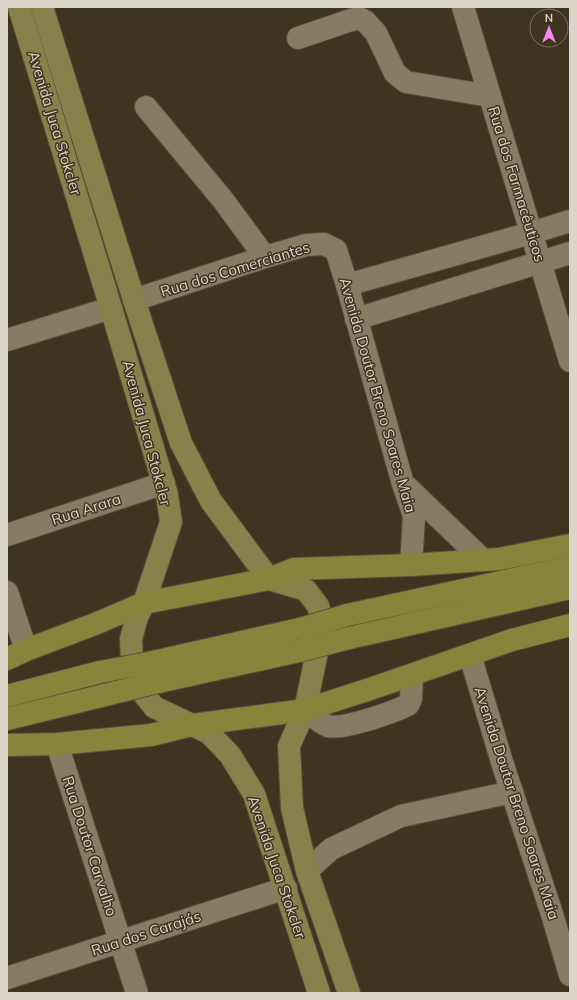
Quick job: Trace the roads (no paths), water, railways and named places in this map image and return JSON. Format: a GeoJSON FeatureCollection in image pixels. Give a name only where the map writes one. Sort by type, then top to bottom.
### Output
{"type":"FeatureCollection","features":[{"type":"Feature","properties":{"kind":"highway"},"geometry":{"type":"LineString","coordinates":[[7,659],[144,603],[269,579],[294,569],[411,565],[499,559],[570,545]]}},
{"type":"Feature","properties":{"kind":"highway"},"geometry":{"type":"LineString","coordinates":[[7,719],[105,695],[155,672],[347,615],[570,567]]}},
{"type":"Feature","properties":{"kind":"highway"},"geometry":{"type":"LineString","coordinates":[[7,696],[100,672],[155,672],[299,651],[349,638],[570,588]]}},
{"type":"Feature","properties":{"kind":"highway"},"geometry":{"type":"LineString","coordinates":[[7,744],[57,744],[151,735],[192,725],[305,710],[512,640],[570,624]]}},
{"type":"Feature","properties":{"kind":"main road","name":"Avenida Juca Stokcler"},"geometry":{"type":"LineString","coordinates":[[19,7],[164,483],[171,522],[144,603],[137,617],[131,639],[132,663],[140,689],[154,706],[209,733],[230,755],[254,794],[286,888],[319,993]]}},
{"type":"Feature","properties":{"kind":"main road","name":"Avenida Juca Stokcler"},"geometry":{"type":"LineString","coordinates":[[42,7],[134,300],[181,443],[211,501],[269,579],[306,590],[318,606],[323,623],[305,710],[289,746],[292,808],[307,871],[349,993]]}},
{"type":"Feature","properties":{"kind":"main road"},"geometry":{"type":"LineString","coordinates":[[262,818],[292,808]]}},
{"type":"Feature","properties":{"kind":"street","name":"Rua dos Farmacêuticos"},"geometry":{"type":"LineString","coordinates":[[463,7],[570,361]]}},
{"type":"Feature","properties":{"kind":"street"},"geometry":{"type":"LineString","coordinates":[[298,38],[359,18],[365,21],[376,33],[395,73],[406,82],[490,96]]}},
{"type":"Feature","properties":{"kind":"street"},"geometry":{"type":"LineString","coordinates":[[146,107],[223,200],[265,257]]}},
{"type":"Feature","properties":{"kind":"street"},"geometry":{"type":"LineString","coordinates":[[347,285],[570,221]]}},
{"type":"Feature","properties":{"kind":"street","name":"Rua dos Comerciantes"},"geometry":{"type":"LineString","coordinates":[[134,300],[306,245],[324,244],[336,250]]}},
{"type":"Feature","properties":{"kind":"street","name":"Avenida Doutor Breno Soares Maia"},"geometry":{"type":"LineString","coordinates":[[336,250],[403,484],[414,516],[411,565]]}},
{"type":"Feature","properties":{"kind":"street"},"geometry":{"type":"LineString","coordinates":[[356,319],[570,253]]}},
{"type":"Feature","properties":{"kind":"street"},"geometry":{"type":"LineString","coordinates":[[7,340],[111,308]]}},
{"type":"Feature","properties":{"kind":"street","name":"Rua Arara"},"geometry":{"type":"LineString","coordinates":[[7,535],[164,483]]}},
{"type":"Feature","properties":{"kind":"street"},"geometry":{"type":"LineString","coordinates":[[403,484],[483,560]]}},
{"type":"Feature","properties":{"kind":"street"},"geometry":{"type":"LineString","coordinates":[[7,592],[26,650]]}},
{"type":"Feature","properties":{"kind":"street","name":"Avenida Doutor Breno Soares Maia"},"geometry":{"type":"LineString","coordinates":[[470,655],[570,975]]}},
{"type":"Feature","properties":{"kind":"street"},"geometry":{"type":"LineString","coordinates":[[305,710],[327,725],[338,727],[393,712],[408,705],[411,699],[412,675]]}},
{"type":"Feature","properties":{"kind":"street","name":"Rua Doutor Carvalho"},"geometry":{"type":"LineString","coordinates":[[57,744],[137,993]]}},
{"type":"Feature","properties":{"kind":"street"},"geometry":{"type":"LineString","coordinates":[[307,871],[331,849],[400,816],[512,792]]}},
{"type":"Feature","properties":{"kind":"street","name":"Rua dos Carajás"},"geometry":{"type":"LineString","coordinates":[[7,978],[286,888]]}}]}
